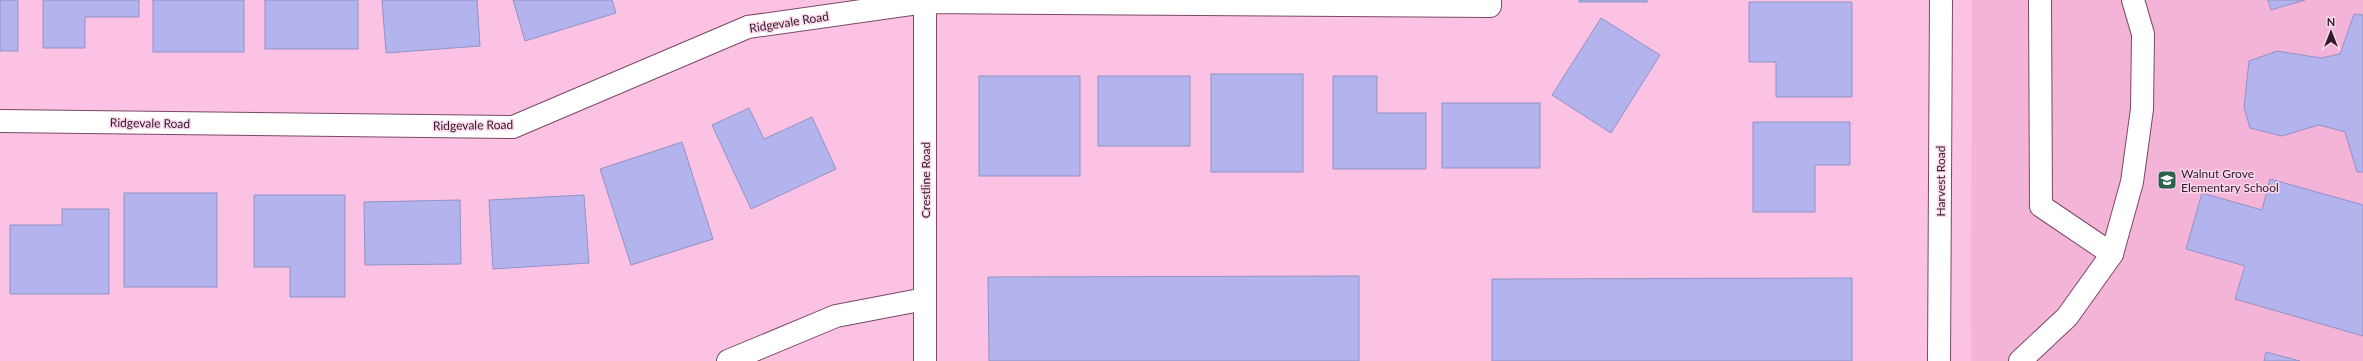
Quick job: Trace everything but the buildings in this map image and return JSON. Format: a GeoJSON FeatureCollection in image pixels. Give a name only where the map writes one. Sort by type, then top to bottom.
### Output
{"type":"FeatureCollection","features":[{"type":"Feature","properties":{"kind":"street","name":"Ridgevale Road"},"geometry":{"type":"LineString","coordinates":[[0,121],[513,127],[748,27],[925,1],[1490,6],[1490,0]]}},
{"type":"Feature","properties":{"kind":"street","name":"Harvest Road"},"geometry":{"type":"LineString","coordinates":[[1939,361],[1941,0]]}},
{"type":"Feature","properties":{"kind":"street"},"geometry":{"type":"LineString","coordinates":[[2040,0],[2040,206],[2112,254]]}},
{"type":"Feature","properties":{"kind":"street"},"geometry":{"type":"LineString","coordinates":[[2020,361],[2067,317],[2112,254],[2132,182],[2142,109],[2143,34],[2133,0]]}},
{"type":"Feature","properties":{"kind":"street","name":"Crestline Road"},"geometry":{"type":"LineString","coordinates":[[925,1],[925,361]]}},
{"type":"Feature","properties":{"kind":"street"},"geometry":{"type":"LineString","coordinates":[[728,361],[836,316],[925,299]]}},
{"type":"Feature","properties":{"kind":"shaded area","name":"Walnut Grove Elementary School"},"geometry":{"type":"Polygon","coordinates":[[[1972,0],[2363,0],[2363,361],[1971,361],[1972,0]]]}},
{"type":"Feature","properties":{"kind":"place","name":"Walnut Grove Elementary School"},"geometry":{"type":"Point","coordinates":[2167,180]}}]}
